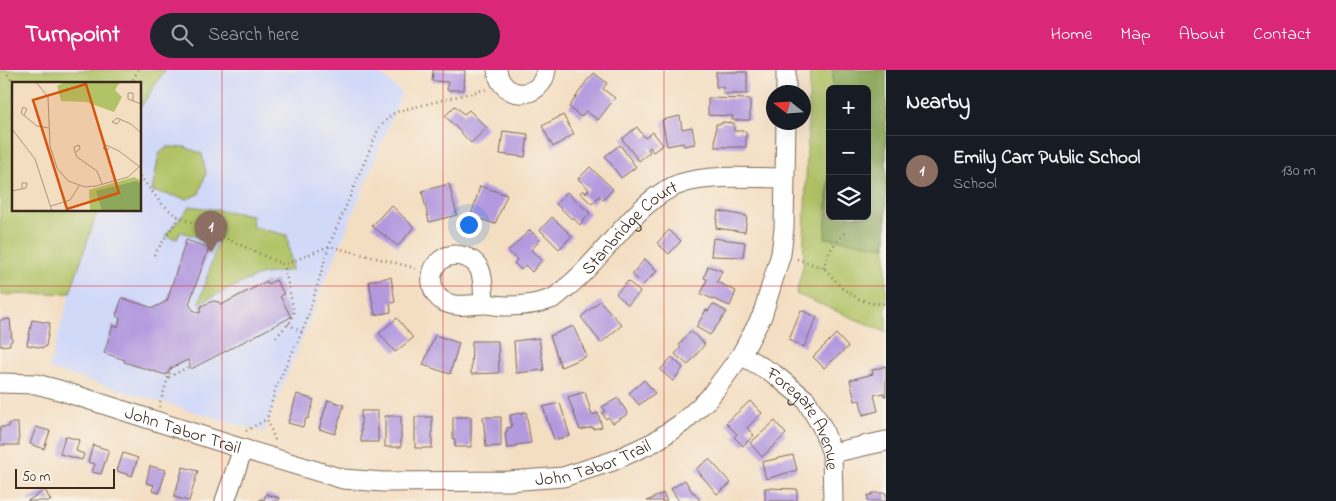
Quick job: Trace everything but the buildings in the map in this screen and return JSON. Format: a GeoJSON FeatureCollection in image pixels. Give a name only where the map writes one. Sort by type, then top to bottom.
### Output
{"type":"FeatureCollection","features":[{"type":"Feature","properties":{"kind":"street"},"geometry":{"type":"LineString","coordinates":[[500,78],[515,93],[529,92],[541,84],[546,70]]}},
{"type":"Feature","properties":{"kind":"street"},"geometry":{"type":"LineString","coordinates":[[786,70],[786,85]]}},
{"type":"Feature","properties":{"kind":"street","name":"John Tabor Trail"},"geometry":{"type":"LineString","coordinates":[[0,383],[36,384],[156,420],[244,440],[343,479],[382,482],[509,481],[562,476],[613,461],[654,442],[682,423],[709,398],[741,355],[762,316],[781,254],[784,228],[786,130]]}},
{"type":"Feature","properties":{"kind":"street","name":"Stanbridge Court"},"geometry":{"type":"LineString","coordinates":[[432,272],[432,284],[436,295],[445,303],[457,306],[484,304],[520,305],[552,298],[574,282],[642,210],[659,195],[672,187],[704,179],[785,178]]}},
{"type":"Feature","properties":{"kind":"street"},"geometry":{"type":"LineString","coordinates":[[432,272],[441,260],[454,256],[469,258],[481,272],[484,304]]}},
{"type":"Feature","properties":{"kind":"street","name":"Foregate Avenue"},"geometry":{"type":"LineString","coordinates":[[741,355],[774,374],[806,400],[822,426],[832,453],[833,501]]}},
{"type":"Feature","properties":{"kind":"street"},"geometry":{"type":"LineString","coordinates":[[225,501],[244,440]]}},
{"type":"Feature","properties":{"kind":"street"},"geometry":{"type":"LineString","coordinates":[[832,453],[886,441]]}},
{"type":"Feature","properties":{"kind":"path"},"geometry":{"type":"LineString","coordinates":[[5,70],[13,82]]}},
{"type":"Feature","properties":{"kind":"path"},"geometry":{"type":"LineString","coordinates":[[132,82],[138,70]]}},
{"type":"Feature","properties":{"kind":"path"},"geometry":{"type":"LineString","coordinates":[[244,440],[266,419],[279,378],[302,332],[313,301],[328,246],[375,134],[388,117],[396,112],[500,78]]}},
{"type":"Feature","properties":{"kind":"path"},"geometry":{"type":"LineString","coordinates":[[141,177],[160,202],[179,217],[284,265],[328,246],[432,272]]}},
{"type":"Feature","properties":{"kind":"path"},"geometry":{"type":"LineString","coordinates":[[154,255],[179,217]]}},
{"type":"Feature","properties":{"kind":"path"},"geometry":{"type":"LineString","coordinates":[[824,268],[826,258],[834,243],[844,233]]}},
{"type":"Feature","properties":{"kind":"path"},"geometry":{"type":"LineString","coordinates":[[781,254],[824,268],[842,288],[859,299],[870,303],[886,304]]}},
{"type":"Feature","properties":{"kind":"path"},"geometry":{"type":"LineString","coordinates":[[276,337],[288,324],[294,312],[284,265]]}},
{"type":"Feature","properties":{"kind":"path"},"geometry":{"type":"LineString","coordinates":[[288,324],[302,332]]}},
{"type":"Feature","properties":{"kind":"path"},"geometry":{"type":"LineString","coordinates":[[168,377],[190,366]]}},
{"type":"Feature","properties":{"kind":"path"},"geometry":{"type":"LineString","coordinates":[[156,420],[171,368]]}},
{"type":"Feature","properties":{"kind":"path"},"geometry":{"type":"LineString","coordinates":[[266,419],[275,440]]}},
{"type":"Feature","properties":{"kind":"shaded area"},"geometry":{"type":"Polygon","coordinates":[[[165,70],[376,70],[402,93],[264,432],[49,369],[70,293],[98,211],[141,211],[141,106],[165,70]]]}},
{"type":"Feature","properties":{"kind":"green space"},"geometry":{"type":"Polygon","coordinates":[[[0,70],[165,70],[141,106],[141,82],[12,82],[12,211],[98,211],[70,293],[0,295],[0,70]]]}},
{"type":"Feature","properties":{"kind":"green space"},"geometry":{"type":"Polygon","coordinates":[[[810,70],[886,70],[886,332],[796,294],[803,266],[808,130],[811,130],[810,70]]]}},
{"type":"Feature","properties":{"kind":"green space"},"geometry":{"type":"Polygon","coordinates":[[[833,70],[886,70],[886,247],[825,238],[826,219],[871,220],[871,85],[832,85],[833,70]]]}},
{"type":"Feature","properties":{"kind":"green space"},"geometry":{"type":"Polygon","coordinates":[[[167,147],[185,147],[202,154],[206,173],[199,194],[187,199],[152,191],[159,154],[167,147]]]}},
{"type":"Feature","properties":{"kind":"green space"},"geometry":{"type":"Polygon","coordinates":[[[190,206],[252,215],[253,227],[287,235],[292,270],[259,275],[199,303],[218,242],[180,232],[177,239],[165,236],[190,206]]]}},
{"type":"Feature","properties":{"kind":"place","name":"Emily Carr Public School"},"geometry":{"type":"Point","coordinates":[211,252]}}]}
